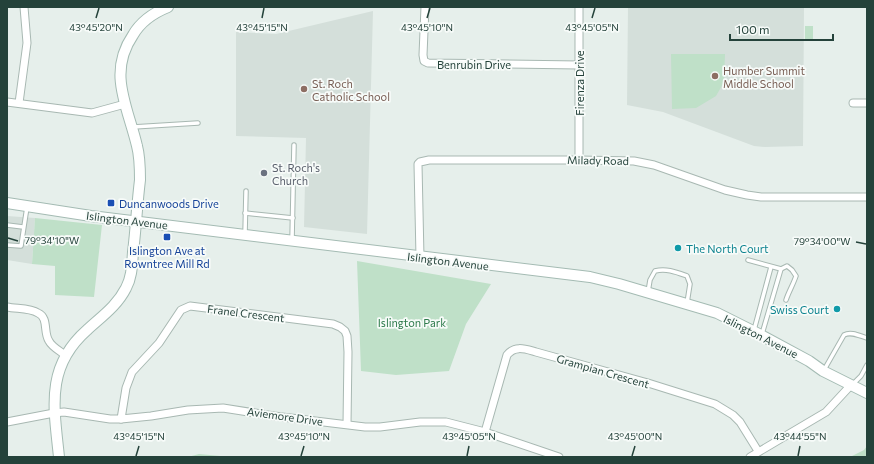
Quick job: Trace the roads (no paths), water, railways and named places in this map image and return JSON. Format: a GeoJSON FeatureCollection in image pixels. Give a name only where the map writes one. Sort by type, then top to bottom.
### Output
{"type":"FeatureCollection","features":[{"type":"Feature","properties":{"kind":"main road"},"geometry":{"type":"LineString","coordinates":[[59,457],[54,412],[54,389],[65,355],[81,335],[112,308],[121,298],[130,279],[140,180],[140,163],[137,145],[120,82],[120,72],[124,50],[136,29],[146,19],[168,7]]}},
{"type":"Feature","properties":{"kind":"main road","name":"Islington Avenue"},"geometry":{"type":"LineString","coordinates":[[7,203],[292,241],[590,277],[648,292],[717,313],[758,333],[809,361],[823,371],[867,393]]}},
{"type":"Feature","properties":{"kind":"street"},"geometry":{"type":"LineString","coordinates":[[19,103],[27,47],[24,7]]}},
{"type":"Feature","properties":{"kind":"street","name":"Benrubin Drive"},"geometry":{"type":"LineString","coordinates":[[425,7],[423,55],[424,61],[428,63],[579,65]]}},
{"type":"Feature","properties":{"kind":"street","name":"Firenza Drive"},"geometry":{"type":"LineString","coordinates":[[579,7],[579,160]]}},
{"type":"Feature","properties":{"kind":"street"},"geometry":{"type":"LineString","coordinates":[[7,102],[92,113],[125,104]]}},
{"type":"Feature","properties":{"kind":"street"},"geometry":{"type":"LineString","coordinates":[[853,104],[867,103]]}},
{"type":"Feature","properties":{"kind":"street","name":"Milady Road"},"geometry":{"type":"LineString","coordinates":[[420,257],[418,164],[429,160],[634,161],[654,165],[725,190],[747,195],[867,197]]}},
{"type":"Feature","properties":{"kind":"street","name":"Franel Crescent"},"geometry":{"type":"LineString","coordinates":[[121,419],[126,388],[132,372],[159,343],[181,310],[190,306],[333,324],[340,327],[345,331],[347,336],[347,424]]}},
{"type":"Feature","properties":{"kind":"street"},"geometry":{"type":"LineString","coordinates":[[7,307],[34,311],[42,316],[45,320],[47,339],[65,355]]}},
{"type":"Feature","properties":{"kind":"street","name":"Grampian Crescent"},"geometry":{"type":"LineString","coordinates":[[485,432],[507,355],[510,351],[519,348],[648,383],[715,404],[733,414],[740,422],[758,451]]}},
{"type":"Feature","properties":{"kind":"street"},"geometry":{"type":"LineString","coordinates":[[750,457],[826,412],[851,385]]}},
{"type":"Feature","properties":{"kind":"street","name":"Aviemore Drive"},"geometry":{"type":"LineString","coordinates":[[7,422],[54,412],[121,419],[188,410],[223,408],[365,427],[380,427],[433,421],[457,424],[559,457]]}},
{"type":"Feature","properties":{"kind":"lane"},"geometry":{"type":"LineString","coordinates":[[132,127],[198,123]]}},
{"type":"Feature","properties":{"kind":"lane"},"geometry":{"type":"LineString","coordinates":[[292,241],[294,146]]}},
{"type":"Feature","properties":{"kind":"lane"},"geometry":{"type":"LineString","coordinates":[[245,235],[246,191]]}},
{"type":"Feature","properties":{"kind":"lane"},"geometry":{"type":"LineString","coordinates":[[7,245],[21,246],[27,206]]}},
{"type":"Feature","properties":{"kind":"lane"},"geometry":{"type":"LineString","coordinates":[[245,213],[293,218]]}},
{"type":"Feature","properties":{"kind":"lane"},"geometry":{"type":"LineString","coordinates":[[7,225],[23,227]]}},
{"type":"Feature","properties":{"kind":"lane"},"geometry":{"type":"LineString","coordinates":[[748,260],[781,269],[787,266],[792,270],[796,276],[790,287],[786,300]]}},
{"type":"Feature","properties":{"kind":"lane"},"geometry":{"type":"LineString","coordinates":[[758,333],[770,267]]}},
{"type":"Feature","properties":{"kind":"lane"},"geometry":{"type":"LineString","coordinates":[[648,292],[650,280],[655,271],[662,269],[678,272],[687,276],[690,284],[686,304]]}},
{"type":"Feature","properties":{"kind":"lane"},"geometry":{"type":"LineString","coordinates":[[758,333],[781,269]]}},
{"type":"Feature","properties":{"kind":"lane"},"geometry":{"type":"LineString","coordinates":[[823,371],[844,335],[847,333],[852,333],[867,338]]}},
{"type":"Feature","properties":{"kind":"lane"},"geometry":{"type":"LineString","coordinates":[[851,385],[861,376],[867,365]]}},
{"type":"Feature","properties":{"kind":"place","name":"Humber Summit Middle School"},"geometry":{"type":"Point","coordinates":[715,76]}},
{"type":"Feature","properties":{"kind":"place","name":"St. Roch Catholic School"},"geometry":{"type":"Point","coordinates":[304,89]}},
{"type":"Feature","properties":{"kind":"place","name":"St. Roch's Church"},"geometry":{"type":"Point","coordinates":[264,173]}},
{"type":"Feature","properties":{"kind":"place","name":"Duncanwoods Drive"},"geometry":{"type":"Point","coordinates":[111,203]}},
{"type":"Feature","properties":{"kind":"place","name":"Islington Ave at Rowntree Mill Rd"},"geometry":{"type":"Point","coordinates":[167,237]}},
{"type":"Feature","properties":{"kind":"place","name":"The North Court"},"geometry":{"type":"Point","coordinates":[678,248]}},
{"type":"Feature","properties":{"kind":"place","name":"Swiss Court"},"geometry":{"type":"Point","coordinates":[837,309]}},
{"type":"Feature","properties":{"kind":"park label","name":"Islington Park"},"geometry":{"type":"Point","coordinates":[412,322]}}]}
